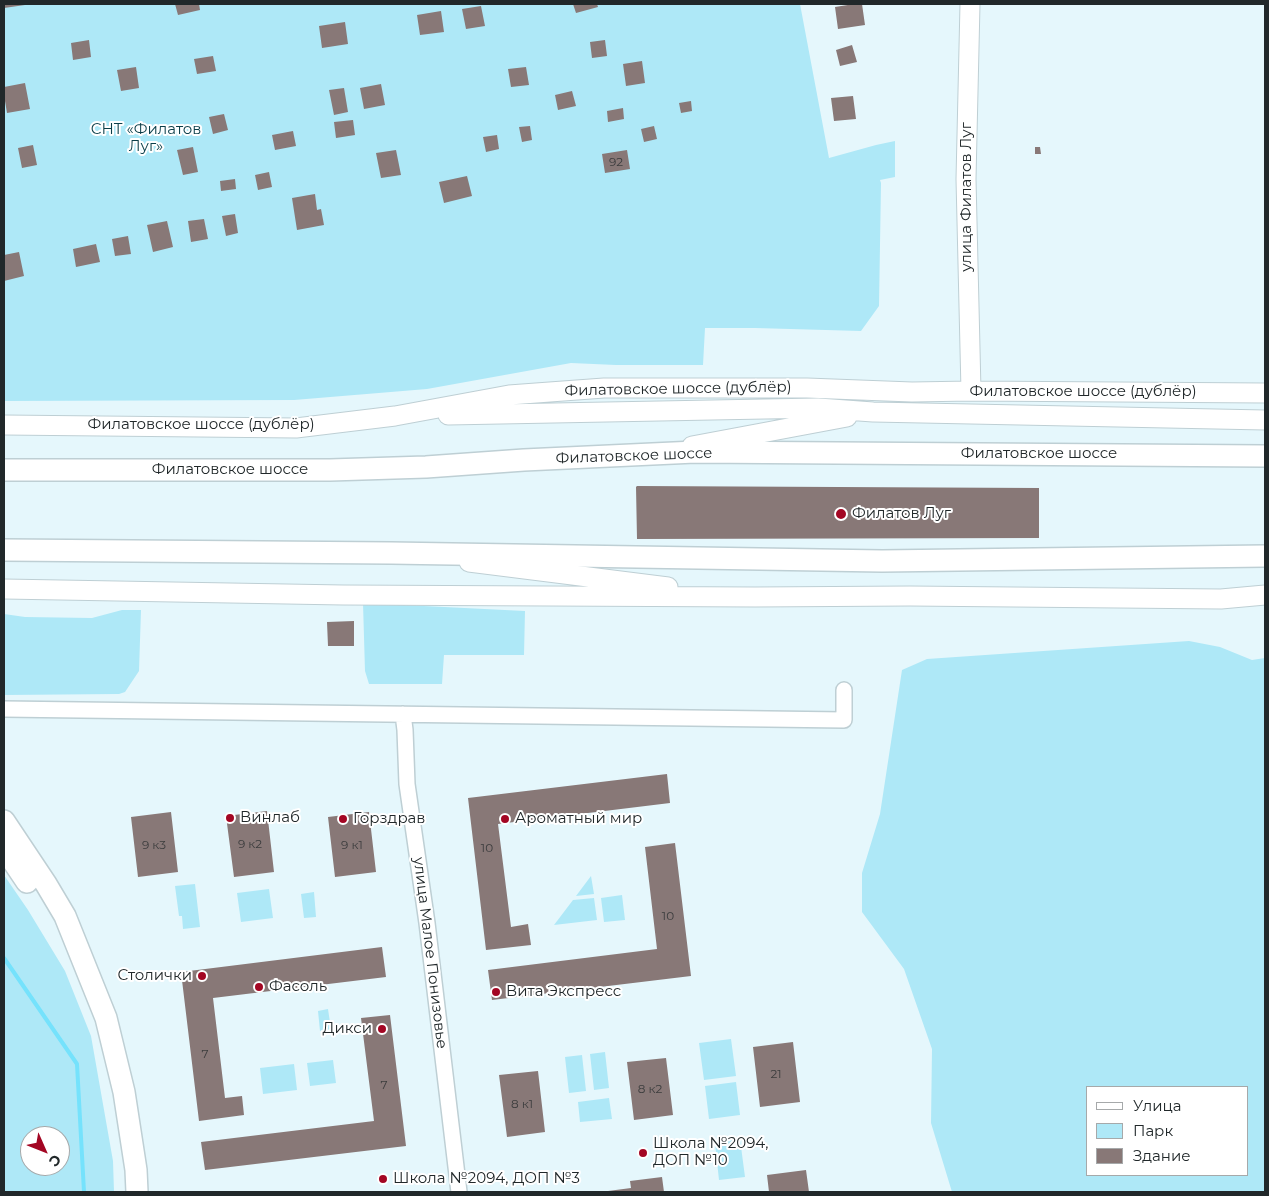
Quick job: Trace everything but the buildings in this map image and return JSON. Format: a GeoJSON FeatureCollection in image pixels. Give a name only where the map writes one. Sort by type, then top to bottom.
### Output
{"type":"FeatureCollection","features":[{"type":"Feature","properties":{"kind":"main road","name":"Филатовское шоссе"},"geometry":{"type":"LineString","coordinates":[[4,470],[330,470],[714,452],[1265,456]]}},
{"type":"Feature","properties":{"kind":"main road"},"geometry":{"type":"LineString","coordinates":[[4,550],[391,553],[882,561],[1265,556]]}},
{"type":"Feature","properties":{"kind":"main road"},"geometry":{"type":"LineString","coordinates":[[4,821],[65,916],[106,1018],[124,1092],[136,1170],[137,1192]]}},
{"type":"Feature","properties":{"kind":"main road"},"geometry":{"type":"LineString","coordinates":[[4,848],[72,948],[87,974]]}},
{"type":"Feature","properties":{"kind":"street","name":"улица Филатов Луг"},"geometry":{"type":"LineString","coordinates":[[970,4],[966,179],[970,391]]}},
{"type":"Feature","properties":{"kind":"street","name":"Филатовское шоссе (дублёр)"},"geometry":{"type":"LineString","coordinates":[[4,425],[296,428],[395,416],[509,395],[604,388],[797,388],[912,392],[1265,393]]}},
{"type":"Feature","properties":{"kind":"street"},"geometry":{"type":"LineString","coordinates":[[395,416],[818,408],[873,412],[1265,420]]}},
{"type":"Feature","properties":{"kind":"street"},"geometry":{"type":"LineString","coordinates":[[649,454],[873,412]]}},
{"type":"Feature","properties":{"kind":"street"},"geometry":{"type":"LineString","coordinates":[[391,553],[755,598]]}},
{"type":"Feature","properties":{"kind":"street"},"geometry":{"type":"LineString","coordinates":[[4,589],[343,596],[755,598],[920,596],[1222,599],[1265,603]]}},
{"type":"Feature","properties":{"kind":"street"},"geometry":{"type":"LineString","coordinates":[[1222,599],[1265,595]]}},
{"type":"Feature","properties":{"kind":"street"},"geometry":{"type":"LineString","coordinates":[[4,709],[844,720],[844,690]]}},
{"type":"Feature","properties":{"kind":"street","name":"улица Малое Понизовье"},"geometry":{"type":"LineString","coordinates":[[403,714],[407,784],[428,923],[458,1192]]}},
{"type":"Feature","properties":{"kind":"green space","name":"СНТ «Филатов Луг»"},"geometry":{"type":"Polygon","coordinates":[[[4,4],[800,4],[829,158],[895,141],[895,177],[880,180],[879,306],[861,331],[705,328],[703,365],[571,363],[427,389],[294,400],[4,401],[4,4]]]}},
{"type":"Feature","properties":{"kind":"green space"},"geometry":{"type":"Polygon","coordinates":[[[363,603],[525,611],[524,655],[444,655],[442,684],[369,684],[365,671],[363,603]]]}},
{"type":"Feature","properties":{"kind":"green space"},"geometry":{"type":"Polygon","coordinates":[[[122,610],[141,610],[139,671],[125,692],[119,694],[4,695],[4,614],[25,617],[92,618],[122,610]]]}},
{"type":"Feature","properties":{"kind":"green space"},"geometry":{"type":"Polygon","coordinates":[[[1189,641],[1220,647],[1252,660],[1265,658],[1265,1192],[952,1192],[931,1123],[932,1049],[904,969],[862,912],[862,873],[880,814],[902,670],[927,659],[1189,641]]]}},
{"type":"Feature","properties":{"kind":"green space"},"geometry":{"type":"Polygon","coordinates":[[[4,875],[65,971],[91,1036],[113,1161],[114,1192],[4,1192],[4,875]]]}},
{"type":"Feature","properties":{"kind":"green space"},"geometry":{"type":"Polygon","coordinates":[[[591,876],[594,894],[576,896],[591,876]]]}},
{"type":"Feature","properties":{"kind":"green space"},"geometry":{"type":"Polygon","coordinates":[[[195,884],[200,927],[183,929],[182,916],[179,916],[175,886],[195,884]]]}},
{"type":"Feature","properties":{"kind":"green space"},"geometry":{"type":"Polygon","coordinates":[[[269,889],[273,918],[241,922],[237,893],[269,889]]]}},
{"type":"Feature","properties":{"kind":"green space"},"geometry":{"type":"Polygon","coordinates":[[[314,892],[316,917],[304,918],[301,894],[314,892]]]}},
{"type":"Feature","properties":{"kind":"green space"},"geometry":{"type":"Polygon","coordinates":[[[622,895],[625,920],[604,922],[601,898],[622,895]]]}},
{"type":"Feature","properties":{"kind":"green space"},"geometry":{"type":"Polygon","coordinates":[[[594,898],[597,920],[554,925],[573,900],[594,898]]]}},
{"type":"Feature","properties":{"kind":"green space"},"geometry":{"type":"Polygon","coordinates":[[[328,1009],[331,1029],[320,1031],[318,1011],[328,1009]]]}},
{"type":"Feature","properties":{"kind":"green space"},"geometry":{"type":"Polygon","coordinates":[[[731,1039],[736,1076],[704,1080],[699,1043],[731,1039]]]}},
{"type":"Feature","properties":{"kind":"green space"},"geometry":{"type":"Polygon","coordinates":[[[605,1052],[609,1088],[594,1090],[590,1054],[605,1052]]]}},
{"type":"Feature","properties":{"kind":"green space"},"geometry":{"type":"Polygon","coordinates":[[[582,1055],[586,1091],[569,1093],[565,1057],[582,1055]]]}},
{"type":"Feature","properties":{"kind":"green space"},"geometry":{"type":"Polygon","coordinates":[[[333,1060],[336,1083],[310,1086],[307,1063],[333,1060]]]}},
{"type":"Feature","properties":{"kind":"green space"},"geometry":{"type":"Polygon","coordinates":[[[294,1064],[297,1090],[263,1094],[260,1068],[294,1064]]]}},
{"type":"Feature","properties":{"kind":"green space"},"geometry":{"type":"Polygon","coordinates":[[[736,1082],[740,1115],[709,1119],[705,1086],[736,1082]]]}},
{"type":"Feature","properties":{"kind":"green space"},"geometry":{"type":"Polygon","coordinates":[[[609,1098],[612,1119],[580,1122],[578,1102],[609,1098]]]}},
{"type":"Feature","properties":{"kind":"green space"},"geometry":{"type":"Polygon","coordinates":[[[740,1139],[745,1177],[719,1180],[715,1143],[740,1139]]]}},
{"type":"Feature","properties":{"kind":"waterway"},"geometry":{"type":"LineString","coordinates":[[4,958],[77,1064],[84,1192]]}},
{"type":"Feature","properties":{"kind":"place","name":"Филатов Луг"},"geometry":{"type":"Point","coordinates":[841,514]}},
{"type":"Feature","properties":{"kind":"place","name":"Винлаб"},"geometry":{"type":"Point","coordinates":[230,818]}},
{"type":"Feature","properties":{"kind":"place","name":"Горздрав"},"geometry":{"type":"Point","coordinates":[343,819]}},
{"type":"Feature","properties":{"kind":"place","name":"Ароматный мир"},"geometry":{"type":"Point","coordinates":[505,819]}},
{"type":"Feature","properties":{"kind":"place","name":"Столички"},"geometry":{"type":"Point","coordinates":[202,976]}},
{"type":"Feature","properties":{"kind":"place","name":"Фасоль"},"geometry":{"type":"Point","coordinates":[259,987]}},
{"type":"Feature","properties":{"kind":"place","name":"Вита Экспресс"},"geometry":{"type":"Point","coordinates":[496,992]}},
{"type":"Feature","properties":{"kind":"place","name":"Дикси"},"geometry":{"type":"Point","coordinates":[382,1029]}},
{"type":"Feature","properties":{"kind":"place","name":"Школа №2094, ДОП №10"},"geometry":{"type":"Point","coordinates":[643,1153]}},
{"type":"Feature","properties":{"kind":"place","name":"Школа №2094, ДОП №3"},"geometry":{"type":"Point","coordinates":[383,1179]}}]}
